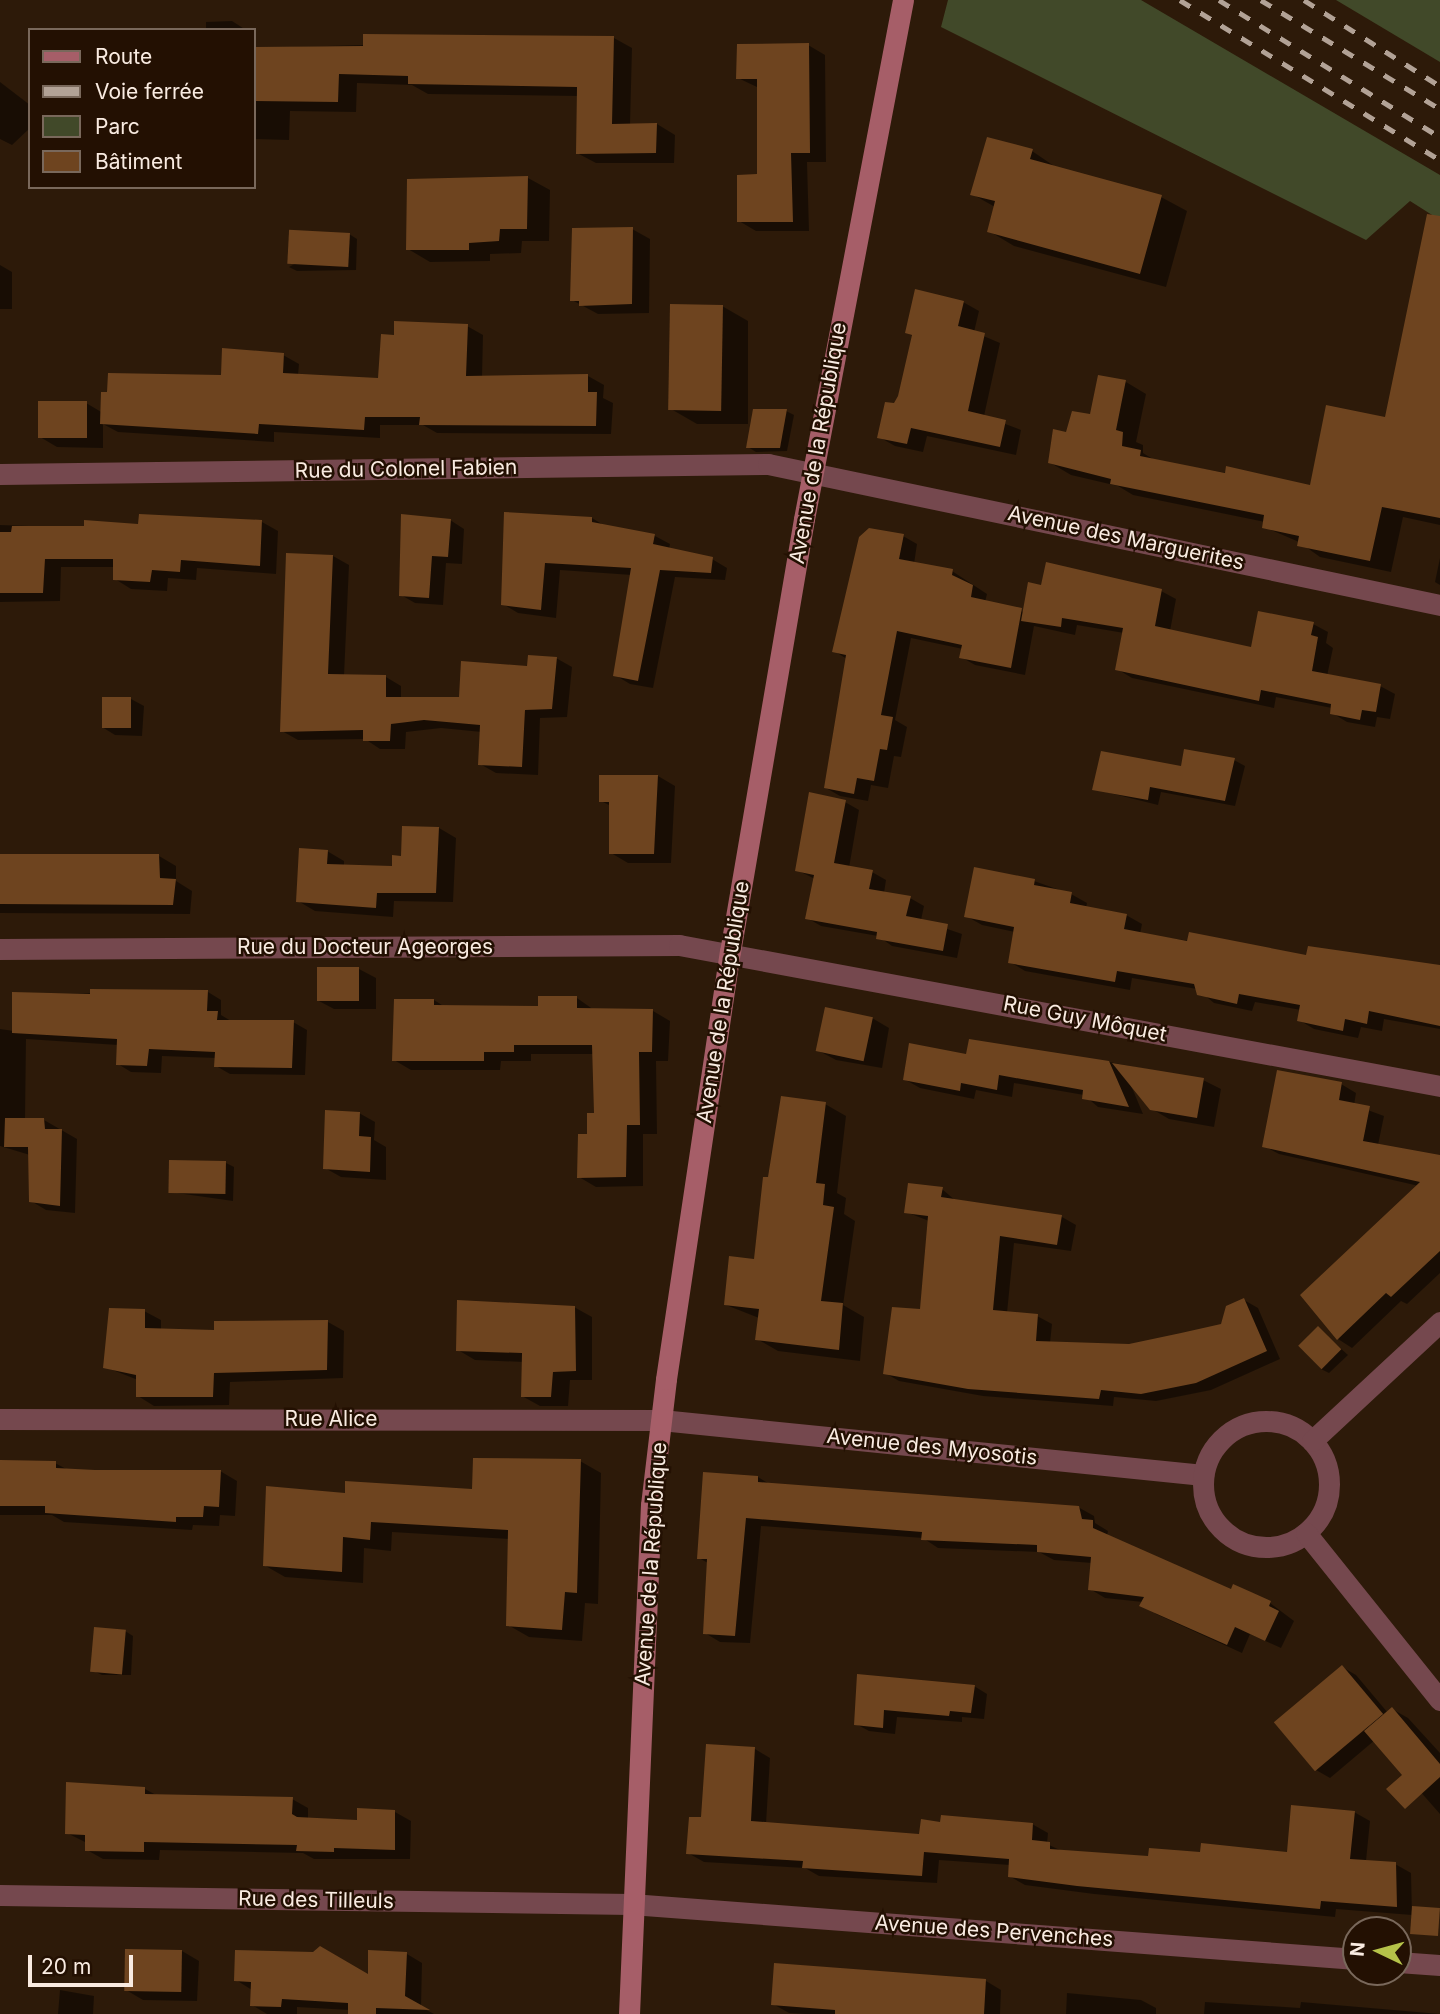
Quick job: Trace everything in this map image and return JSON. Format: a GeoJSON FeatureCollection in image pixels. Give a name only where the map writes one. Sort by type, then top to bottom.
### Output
{"type":"FeatureCollection","features":[{"type":"Feature","properties":{"kind":"main road","name":"Avenue de la République"},"geometry":{"type":"LineString","coordinates":[[629,2014],[631,1904],[651,1505],[661,1420],[730,952],[812,471],[903,0]]}},
{"type":"Feature","properties":{"kind":"street","name":"Rue du Colonel Fabien"},"geometry":{"type":"LineString","coordinates":[[0,474],[768,464],[812,471]]}},
{"type":"Feature","properties":{"kind":"street","name":"Avenue des Marguerites"},"geometry":{"type":"LineString","coordinates":[[812,471],[1440,605]]}},
{"type":"Feature","properties":{"kind":"street","name":"Rue du Docteur Ageorges"},"geometry":{"type":"LineString","coordinates":[[0,949],[679,945],[730,952]]}},
{"type":"Feature","properties":{"kind":"street","name":"Rue Guy Môquet"},"geometry":{"type":"LineString","coordinates":[[730,952],[1440,1086]]}},
{"type":"Feature","properties":{"kind":"street"},"geometry":{"type":"LineString","coordinates":[[1312,1441],[1440,1322]]}},
{"type":"Feature","properties":{"kind":"street","name":"Rue Alice"},"geometry":{"type":"LineString","coordinates":[[0,1419],[661,1420]]}},
{"type":"Feature","properties":{"kind":"street","name":"Avenue des Myosotis"},"geometry":{"type":"LineString","coordinates":[[661,1420],[1203,1475]]}},
{"type":"Feature","properties":{"kind":"street"},"geometry":{"type":"LineString","coordinates":[[1271,1420],[1293,1426],[1312,1441],[1326,1462],[1329,1490],[1323,1511],[1306,1533],[1287,1544],[1260,1548],[1238,1542],[1217,1525],[1206,1506],[1203,1475],[1217,1445],[1244,1424],[1271,1420]]}},
{"type":"Feature","properties":{"kind":"street"},"geometry":{"type":"LineString","coordinates":[[1306,1533],[1440,1700]]}},
{"type":"Feature","properties":{"kind":"street","name":"Rue des Tilleuls"},"geometry":{"type":"LineString","coordinates":[[0,1895],[631,1904]]}},
{"type":"Feature","properties":{"kind":"street","name":"Avenue des Pervenches"},"geometry":{"type":"LineString","coordinates":[[631,1904],[1342,1958]]}},
{"type":"Feature","properties":{"kind":"street"},"geometry":{"type":"LineString","coordinates":[[1412,1963],[1440,1965]]}},
{"type":"Feature","properties":{"kind":"green space"},"geometry":{"type":"Polygon","coordinates":[[[948,0],[1141,0],[1440,175],[1440,220],[1410,201],[1366,240],[941,27],[948,0]]]}},
{"type":"Feature","properties":{"kind":"green space"},"geometry":{"type":"Polygon","coordinates":[[[1336,0],[1440,0],[1440,62],[1336,0]]]}},
{"type":"Feature","properties":{"kind":"building"},"geometry":{"type":"Polygon","coordinates":[[[363,34],[614,36],[612,124],[657,123],[656,153],[576,154],[577,87],[408,84],[408,76],[339,74],[338,102],[256,101],[256,47],[363,46],[363,34]]]}},
{"type":"Feature","properties":{"kind":"building"},"geometry":{"type":"Polygon","coordinates":[[[809,43],[810,153],[791,153],[793,222],[737,222],[737,175],[757,174],[757,79],[736,79],[737,44],[809,43]]]}},
{"type":"Feature","properties":{"kind":"building"},"geometry":{"type":"Polygon","coordinates":[[[987,137],[1033,149],[1030,159],[1162,195],[1140,274],[987,232],[995,201],[970,195],[987,137]]]}},
{"type":"Feature","properties":{"kind":"building"},"geometry":{"type":"Polygon","coordinates":[[[528,176],[527,229],[500,229],[499,241],[469,243],[469,250],[406,250],[407,179],[528,176]]]}},
{"type":"Feature","properties":{"kind":"building"},"geometry":{"type":"Polygon","coordinates":[[[1427,214],[1440,216],[1440,518],[1382,507],[1370,561],[1297,546],[1299,536],[1262,528],[1264,515],[1110,484],[1111,479],[1048,463],[1053,429],[1066,432],[1072,411],[1090,414],[1098,375],[1126,380],[1116,430],[1123,432],[1122,446],[1141,450],[1140,456],[1225,473],[1226,466],[1310,485],[1326,405],[1385,417],[1427,214]]]}},
{"type":"Feature","properties":{"kind":"building"},"geometry":{"type":"Polygon","coordinates":[[[633,227],[632,304],[579,306],[579,301],[570,301],[572,228],[633,227]]]}},
{"type":"Feature","properties":{"kind":"building"},"geometry":{"type":"Polygon","coordinates":[[[289,230],[350,233],[348,267],[287,264],[289,230]]]}},
{"type":"Feature","properties":{"kind":"building"},"geometry":{"type":"Polygon","coordinates":[[[915,289],[964,301],[958,326],[985,333],[968,411],[1006,420],[1000,447],[911,428],[907,444],[877,438],[885,402],[894,403],[898,396],[912,335],[905,333],[915,289]]]}},
{"type":"Feature","properties":{"kind":"building"},"geometry":{"type":"Polygon","coordinates":[[[670,304],[723,305],[721,411],[668,410],[670,304]]]}},
{"type":"Feature","properties":{"kind":"building"},"geometry":{"type":"Polygon","coordinates":[[[394,321],[468,324],[466,376],[588,374],[588,392],[597,392],[596,426],[419,425],[420,417],[365,417],[364,430],[259,424],[258,434],[100,424],[101,392],[107,392],[108,373],[221,375],[222,348],[284,353],[283,373],[378,378],[381,334],[394,335],[394,321]]]}},
{"type":"Feature","properties":{"kind":"building"},"geometry":{"type":"Polygon","coordinates":[[[38,401],[87,401],[87,438],[38,438],[38,401]]]}},
{"type":"Feature","properties":{"kind":"building"},"geometry":{"type":"Polygon","coordinates":[[[753,409],[787,409],[780,448],[746,448],[753,409]]]}},
{"type":"Feature","properties":{"kind":"building"},"geometry":{"type":"Polygon","coordinates":[[[504,512],[592,517],[592,522],[655,534],[653,544],[713,557],[711,573],[660,570],[638,681],[613,676],[631,568],[545,563],[541,610],[501,605],[504,512]]]}},
{"type":"Feature","properties":{"kind":"building"},"geometry":{"type":"Polygon","coordinates":[[[139,514],[262,520],[260,566],[181,560],[180,572],[152,570],[150,582],[113,580],[113,559],[45,559],[43,593],[0,593],[0,532],[11,532],[12,526],[84,526],[84,520],[138,524],[139,514]]]}},
{"type":"Feature","properties":{"kind":"building"},"geometry":{"type":"Polygon","coordinates":[[[401,514],[451,519],[448,557],[432,556],[429,598],[399,596],[401,514]]]}},
{"type":"Feature","properties":{"kind":"building"},"geometry":{"type":"Polygon","coordinates":[[[869,528],[904,534],[899,559],[953,569],[952,575],[973,585],[971,597],[1022,608],[1011,668],[959,658],[962,645],[897,631],[881,715],[893,717],[887,750],[880,749],[874,781],[857,778],[854,794],[824,788],[846,655],[832,652],[859,537],[869,528]]]}},
{"type":"Feature","properties":{"kind":"building"},"geometry":{"type":"Polygon","coordinates":[[[286,553],[333,555],[328,674],[386,675],[386,697],[459,697],[461,661],[527,666],[528,655],[557,657],[552,709],[525,710],[522,767],[478,765],[480,725],[424,720],[391,724],[390,741],[363,741],[363,730],[280,732],[286,553]]]}},
{"type":"Feature","properties":{"kind":"building"},"geometry":{"type":"Polygon","coordinates":[[[1046,562],[1162,589],[1155,626],[1251,647],[1258,611],[1314,622],[1311,635],[1318,637],[1312,671],[1381,684],[1376,712],[1362,710],[1360,720],[1330,714],[1331,704],[1261,690],[1259,701],[1115,670],[1123,628],[1062,618],[1061,627],[1021,621],[1028,582],[1041,585],[1046,562]]]}},
{"type":"Feature","properties":{"kind":"building"},"geometry":{"type":"Polygon","coordinates":[[[102,697],[131,697],[131,728],[102,728],[102,697]]]}},
{"type":"Feature","properties":{"kind":"building"},"geometry":{"type":"Polygon","coordinates":[[[1184,749],[1235,758],[1225,801],[1150,787],[1148,800],[1092,790],[1101,751],[1181,766],[1184,749]]]}},
{"type":"Feature","properties":{"kind":"building"},"geometry":{"type":"Polygon","coordinates":[[[599,775],[658,775],[654,854],[609,854],[609,802],[599,802],[599,775]]]}},
{"type":"Feature","properties":{"kind":"building"},"geometry":{"type":"Polygon","coordinates":[[[809,792],[846,800],[834,863],[873,870],[869,889],[911,896],[906,916],[948,924],[943,951],[876,939],[877,932],[805,919],[814,875],[795,871],[809,792]]]}},
{"type":"Feature","properties":{"kind":"building"},"geometry":{"type":"Polygon","coordinates":[[[402,826],[439,827],[436,893],[377,893],[376,908],[296,902],[299,848],[328,850],[327,864],[392,866],[392,855],[401,856],[402,826]]]}},
{"type":"Feature","properties":{"kind":"building"},"geometry":{"type":"Polygon","coordinates":[[[0,854],[159,854],[160,878],[176,879],[173,905],[0,904],[0,854]]]}},
{"type":"Feature","properties":{"kind":"building"},"geometry":{"type":"Polygon","coordinates":[[[974,867],[1035,879],[1034,885],[1072,892],[1070,903],[1127,914],[1124,929],[1187,941],[1189,932],[1306,955],[1308,946],[1440,965],[1440,1026],[1369,1011],[1367,1024],[1345,1019],[1343,1031],[1297,1021],[1300,1005],[1239,994],[1237,1004],[1197,995],[1194,984],[1117,971],[1115,982],[1008,963],[1014,927],[964,917],[974,867]]]}},
{"type":"Feature","properties":{"kind":"building"},"geometry":{"type":"Polygon","coordinates":[[[317,967],[359,967],[359,1001],[317,1001],[317,967]]]}},
{"type":"Feature","properties":{"kind":"building"},"geometry":{"type":"Polygon","coordinates":[[[90,989],[208,990],[207,1011],[218,1011],[217,1020],[294,1020],[292,1068],[214,1067],[215,1052],[149,1049],[147,1066],[116,1065],[117,1039],[12,1033],[12,992],[90,994],[90,989]]]}},
{"type":"Feature","properties":{"kind":"building"},"geometry":{"type":"Polygon","coordinates":[[[538,996],[577,996],[577,1008],[653,1009],[652,1052],[639,1052],[640,1125],[627,1125],[626,1177],[577,1178],[578,1134],[587,1134],[587,1113],[594,1113],[592,1045],[514,1045],[514,1052],[484,1052],[484,1061],[392,1061],[394,999],[434,999],[434,1005],[538,1006],[538,996]]]}},
{"type":"Feature","properties":{"kind":"building"},"geometry":{"type":"Polygon","coordinates":[[[825,1007],[873,1017],[864,1061],[816,1051],[825,1007]]]}},
{"type":"Feature","properties":{"kind":"building"},"geometry":{"type":"Polygon","coordinates":[[[969,1039],[1109,1061],[1129,1107],[1082,1099],[1083,1090],[999,1075],[997,1090],[961,1083],[960,1091],[903,1080],[909,1043],[966,1054],[969,1039]]]}},
{"type":"Feature","properties":{"kind":"building"},"geometry":{"type":"Polygon","coordinates":[[[1112,1063],[1204,1078],[1197,1118],[1150,1110],[1112,1063]]]}},
{"type":"Feature","properties":{"kind":"building"},"geometry":{"type":"Polygon","coordinates":[[[1277,1070],[1342,1082],[1339,1100],[1370,1106],[1363,1141],[1440,1155],[1440,1251],[1391,1297],[1386,1293],[1337,1340],[1300,1295],[1420,1182],[1262,1147],[1277,1070]]]}},
{"type":"Feature","properties":{"kind":"building"},"geometry":{"type":"Polygon","coordinates":[[[781,1096],[826,1102],[816,1183],[825,1184],[823,1205],[834,1207],[821,1301],[843,1303],[839,1350],[755,1340],[759,1309],[724,1305],[729,1256],[754,1259],[763,1177],[768,1177],[781,1096]]]}},
{"type":"Feature","properties":{"kind":"building"},"geometry":{"type":"Polygon","coordinates":[[[325,1110],[360,1112],[359,1136],[371,1137],[370,1172],[323,1169],[325,1110]]]}},
{"type":"Feature","properties":{"kind":"building"},"geometry":{"type":"Polygon","coordinates":[[[5,1118],[44,1118],[45,1129],[62,1129],[60,1206],[29,1202],[28,1147],[4,1147],[5,1118]]]}},
{"type":"Feature","properties":{"kind":"building"},"geometry":{"type":"Polygon","coordinates":[[[169,1160],[226,1161],[225,1194],[168,1193],[169,1160]]]}},
{"type":"Feature","properties":{"kind":"building"},"geometry":{"type":"Polygon","coordinates":[[[908,1183],[943,1187],[941,1197],[1062,1215],[1057,1245],[1000,1236],[993,1310],[1038,1314],[1036,1341],[1129,1344],[1221,1324],[1226,1306],[1244,1298],[1267,1351],[1196,1383],[1141,1394],[1101,1390],[1099,1399],[968,1389],[883,1374],[892,1307],[920,1309],[928,1216],[904,1213],[908,1183]]]}},
{"type":"Feature","properties":{"kind":"building"},"geometry":{"type":"Polygon","coordinates":[[[457,1300],[575,1306],[576,1371],[553,1372],[551,1397],[521,1397],[522,1353],[456,1351],[457,1300]]]}},
{"type":"Feature","properties":{"kind":"building"},"geometry":{"type":"Polygon","coordinates":[[[109,1308],[145,1309],[145,1328],[214,1330],[214,1321],[328,1320],[327,1370],[214,1373],[213,1397],[136,1397],[136,1375],[103,1368],[109,1308]]]}},
{"type":"Feature","properties":{"kind":"building"},"geometry":{"type":"Polygon","coordinates":[[[1318,1326],[1341,1349],[1322,1369],[1298,1346],[1318,1326]]]}},
{"type":"Feature","properties":{"kind":"building"},"geometry":{"type":"Polygon","coordinates":[[[473,1458],[581,1459],[577,1593],[565,1592],[562,1630],[506,1626],[508,1530],[371,1522],[370,1540],[343,1537],[342,1572],[263,1566],[266,1486],[345,1493],[345,1481],[472,1489],[473,1458]]]}},
{"type":"Feature","properties":{"kind":"building"},"geometry":{"type":"Polygon","coordinates":[[[0,1460],[56,1461],[56,1468],[95,1470],[221,1470],[219,1507],[204,1506],[203,1517],[176,1517],[176,1522],[45,1513],[45,1506],[0,1506],[0,1460]]]}},
{"type":"Feature","properties":{"kind":"building"},"geometry":{"type":"Polygon","coordinates":[[[703,1472],[758,1476],[758,1482],[1079,1506],[1082,1519],[1093,1520],[1093,1528],[1231,1589],[1233,1584],[1251,1592],[1271,1601],[1269,1606],[1279,1611],[1265,1641],[1235,1627],[1227,1645],[1139,1606],[1144,1597],[1088,1590],[1091,1557],[1037,1552],[1037,1545],[921,1540],[922,1532],[746,1518],[735,1636],[703,1634],[707,1559],[697,1559],[703,1472]]]}},
{"type":"Feature","properties":{"kind":"building"},"geometry":{"type":"Polygon","coordinates":[[[94,1627],[126,1630],[122,1675],[90,1672],[94,1627]]]}},
{"type":"Feature","properties":{"kind":"building"},"geometry":{"type":"Polygon","coordinates":[[[1342,1665],[1383,1714],[1315,1771],[1274,1722],[1342,1665]]]}},
{"type":"Feature","properties":{"kind":"building"},"geometry":{"type":"Polygon","coordinates":[[[857,1674],[975,1685],[971,1713],[950,1711],[949,1716],[884,1710],[883,1728],[854,1725],[857,1674]]]}},
{"type":"Feature","properties":{"kind":"building"},"geometry":{"type":"Polygon","coordinates":[[[1392,1707],[1440,1764],[1440,1777],[1405,1809],[1386,1789],[1402,1775],[1364,1731],[1392,1707]]]}},
{"type":"Feature","properties":{"kind":"building"},"geometry":{"type":"Polygon","coordinates":[[[706,1744],[755,1747],[751,1821],[919,1834],[921,1819],[940,1822],[941,1815],[1033,1823],[1032,1840],[1050,1842],[1050,1849],[1148,1856],[1149,1848],[1200,1852],[1201,1843],[1287,1852],[1291,1805],[1355,1811],[1350,1859],[1396,1862],[1397,1907],[1321,1901],[1320,1909],[1077,1886],[1008,1877],[1009,1859],[924,1852],[922,1876],[802,1868],[803,1861],[686,1854],[689,1817],[701,1817],[706,1744]]]}},
{"type":"Feature","properties":{"kind":"building"},"geometry":{"type":"Polygon","coordinates":[[[66,1782],[145,1787],[145,1794],[293,1797],[292,1814],[297,1817],[357,1820],[357,1808],[395,1810],[395,1850],[334,1848],[334,1852],[296,1851],[297,1845],[144,1842],[144,1852],[85,1851],[85,1835],[65,1834],[66,1782]]]}},
{"type":"Feature","properties":{"kind":"building"},"geometry":{"type":"Polygon","coordinates":[[[1412,1906],[1440,1908],[1438,1936],[1412,1934],[1412,1906]]]}},
{"type":"Feature","properties":{"kind":"building"},"geometry":{"type":"Polygon","coordinates":[[[320,1946],[368,1974],[368,1950],[407,1952],[405,1996],[430,2010],[376,2008],[376,2014],[348,2014],[348,2003],[282,1999],[281,2007],[250,2006],[251,1982],[234,1981],[235,1950],[313,1952],[320,1946]]]}},
{"type":"Feature","properties":{"kind":"building"},"geometry":{"type":"Polygon","coordinates":[[[125,1949],[182,1950],[181,1992],[124,1991],[125,1949]]]}},
{"type":"Feature","properties":{"kind":"building"},"geometry":{"type":"Polygon","coordinates":[[[774,1963],[986,1979],[984,2014],[835,2014],[835,2010],[771,2005],[774,1963]]]}},
{"type":"Feature","properties":{"kind":"railway"},"geometry":{"type":"LineString","coordinates":[[1180,0],[1440,160]]}},
{"type":"Feature","properties":{"kind":"railway"},"geometry":{"type":"LineString","coordinates":[[1219,0],[1440,137]]}},
{"type":"Feature","properties":{"kind":"railway"},"geometry":{"type":"LineString","coordinates":[[1261,0],[1440,109]]}},
{"type":"Feature","properties":{"kind":"railway"},"geometry":{"type":"LineString","coordinates":[[1304,0],[1440,86]]}}]}
